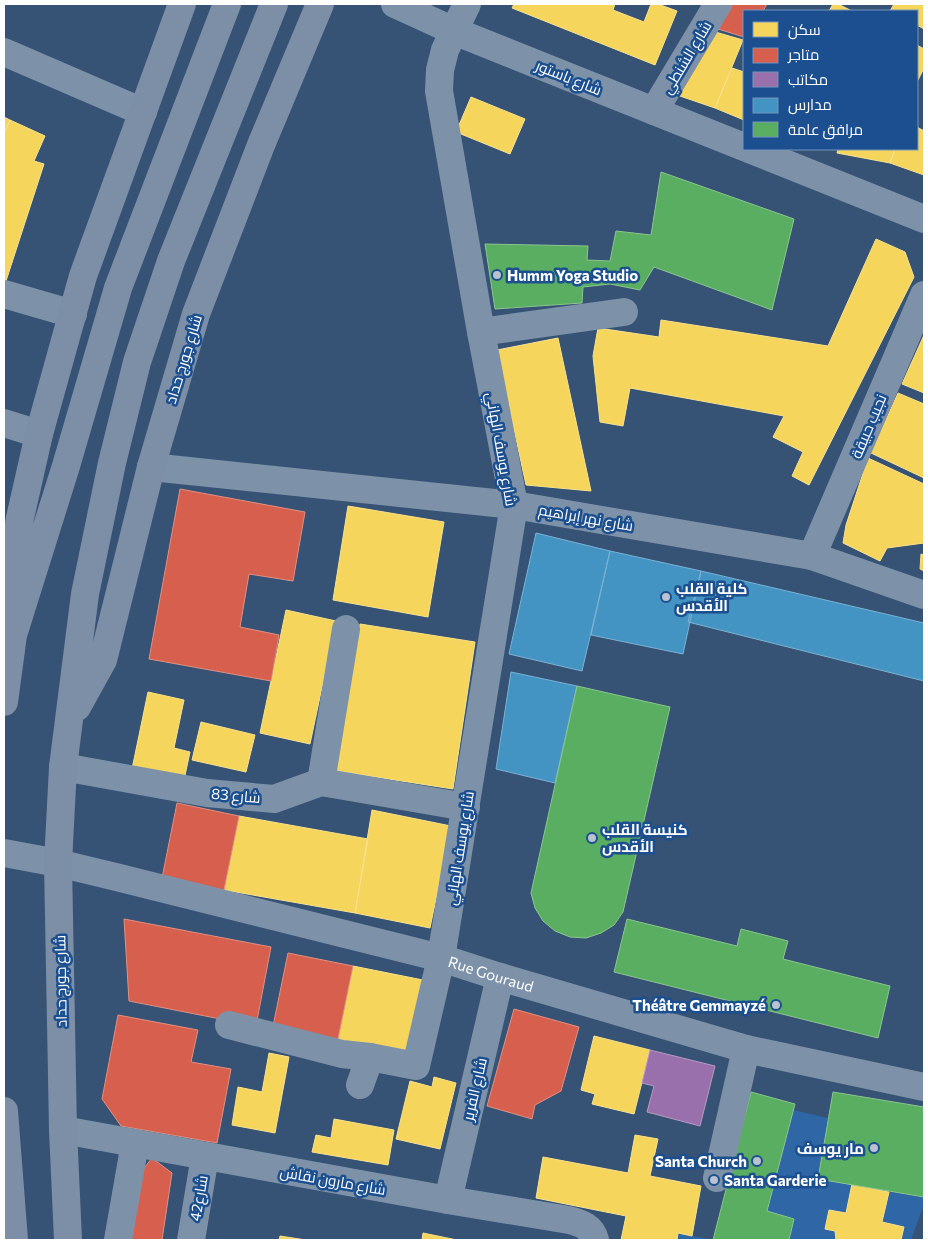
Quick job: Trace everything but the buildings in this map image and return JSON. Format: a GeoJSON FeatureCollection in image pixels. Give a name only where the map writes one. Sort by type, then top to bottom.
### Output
{"type":"FeatureCollection","features":[{"type":"Feature","properties":{"kind":"main road"},"geometry":{"type":"LineString","coordinates":[[4,702],[9,645],[8,603],[11,571],[20,518],[39,434],[83,276],[182,4]]}},
{"type":"Feature","properties":{"kind":"main road"},"geometry":{"type":"LineString","coordinates":[[9,645],[66,466],[118,288],[227,4]]}},
{"type":"Feature","properties":{"kind":"main road","name":"شارع جورج حداد"},"geometry":{"type":"LineString","coordinates":[[68,1240],[63,1130],[58,863],[63,767],[85,594],[112,463],[137,362],[171,261],[274,4]]}},
{"type":"Feature","properties":{"kind":"main road","name":"شارع جورج حداد"},"geometry":{"type":"LineString","coordinates":[[69,722],[103,660],[151,467],[196,314],[262,144],[320,4]]}},
{"type":"Feature","properties":{"kind":"main road"},"geometry":{"type":"LineString","coordinates":[[4,1111],[10,1229]]}},
{"type":"Feature","properties":{"kind":"street","name":"شارع باستور"},"geometry":{"type":"LineString","coordinates":[[395,4],[454,31],[743,147]]}},
{"type":"Feature","properties":{"kind":"street","name":"شارع يوسف الهاني"},"geometry":{"type":"LineString","coordinates":[[370,1057],[416,1066],[441,958],[514,505],[439,91],[440,70],[445,50],[467,4]]}},
{"type":"Feature","properties":{"kind":"street","name":"شارع الشنطي"},"geometry":{"type":"LineString","coordinates":[[654,111],[718,4]]}},
{"type":"Feature","properties":{"kind":"street"},"geometry":{"type":"LineString","coordinates":[[4,52],[143,112]]}},
{"type":"Feature","properties":{"kind":"street"},"geometry":{"type":"LineString","coordinates":[[752,150],[924,218]]}},
{"type":"Feature","properties":{"kind":"street"},"geometry":{"type":"LineString","coordinates":[[4,294],[73,314]]}},
{"type":"Feature","properties":{"kind":"street","name":"نجيب حبيقة"},"geometry":{"type":"LineString","coordinates":[[812,556],[924,295]]}},
{"type":"Feature","properties":{"kind":"street"},"geometry":{"type":"LineString","coordinates":[[482,332],[624,312]]}},
{"type":"Feature","properties":{"kind":"street"},"geometry":{"type":"LineString","coordinates":[[4,423],[39,434]]}},
{"type":"Feature","properties":{"kind":"street","name":"شارع نهر إبراهيم"},"geometry":{"type":"LineString","coordinates":[[151,467],[514,505],[812,556],[924,595]]}},
{"type":"Feature","properties":{"kind":"street"},"geometry":{"type":"LineString","coordinates":[[321,782],[346,629]]}},
{"type":"Feature","properties":{"kind":"street","name":"شارع 83"},"geometry":{"type":"LineString","coordinates":[[63,767],[207,793],[274,798],[321,782],[466,807]]}},
{"type":"Feature","properties":{"kind":"street","name":"Rue Gouraud"},"geometry":{"type":"LineString","coordinates":[[4,853],[58,863],[441,958],[746,1049],[924,1086]]}},
{"type":"Feature","properties":{"kind":"street","name":"شارع الفرير"},"geometry":{"type":"LineString","coordinates":[[448,1200],[500,977]]}},
{"type":"Feature","properties":{"kind":"street"},"geometry":{"type":"LineString","coordinates":[[229,1024],[342,1054],[370,1057],[360,1085]]}},
{"type":"Feature","properties":{"kind":"street"},"geometry":{"type":"LineString","coordinates":[[717,1178],[746,1049]]}},
{"type":"Feature","properties":{"kind":"street","name":"شارع مارون نقاش"},"geometry":{"type":"LineString","coordinates":[[63,1130],[580,1223],[590,1229],[595,1240]]}},
{"type":"Feature","properties":{"kind":"street"},"geometry":{"type":"LineString","coordinates":[[118,1240],[135,1143]]}},
{"type":"Feature","properties":{"kind":"street","name":"شارع42"},"geometry":{"type":"LineString","coordinates":[[191,1240],[205,1156]]}},
{"type":"Feature","properties":{"kind":"shaded area"},"geometry":{"type":"Polygon","coordinates":[[[793,1110],[828,1118],[818,1179],[852,1184],[846,1213],[829,1210],[825,1228],[835,1231],[836,1240],[789,1240],[794,1219],[767,1211],[793,1110]]]}},
{"type":"Feature","properties":{"kind":"shaded area"},"geometry":{"type":"Polygon","coordinates":[[[889,1192],[924,1197],[924,1204],[911,1240],[901,1240],[903,1227],[882,1222],[889,1192]]]}},
{"type":"Feature","properties":{"kind":"shaded area"},"geometry":{"type":"Polygon","coordinates":[[[678,1233],[713,1240],[677,1240],[678,1233]]]}},
{"type":"Feature","properties":{"kind":"place","name":"Humm Yoga Studio"},"geometry":{"type":"Point","coordinates":[497,275]}},
{"type":"Feature","properties":{"kind":"place","name":"كلية القلب الأقدس"},"geometry":{"type":"Point","coordinates":[666,597]}},
{"type":"Feature","properties":{"kind":"place","name":"كنيسة القلب الأقدس"},"geometry":{"type":"Point","coordinates":[592,838]}},
{"type":"Feature","properties":{"kind":"place","name":"Théâtre Gemmayzé"},"geometry":{"type":"Point","coordinates":[776,1005]}},
{"type":"Feature","properties":{"kind":"place","name":"مار يوسف"},"geometry":{"type":"Point","coordinates":[874,1148]}},
{"type":"Feature","properties":{"kind":"place","name":"Santa Church"},"geometry":{"type":"Point","coordinates":[757,1161]}},
{"type":"Feature","properties":{"kind":"place","name":"Santa Garderie"},"geometry":{"type":"Point","coordinates":[714,1180]}}]}
